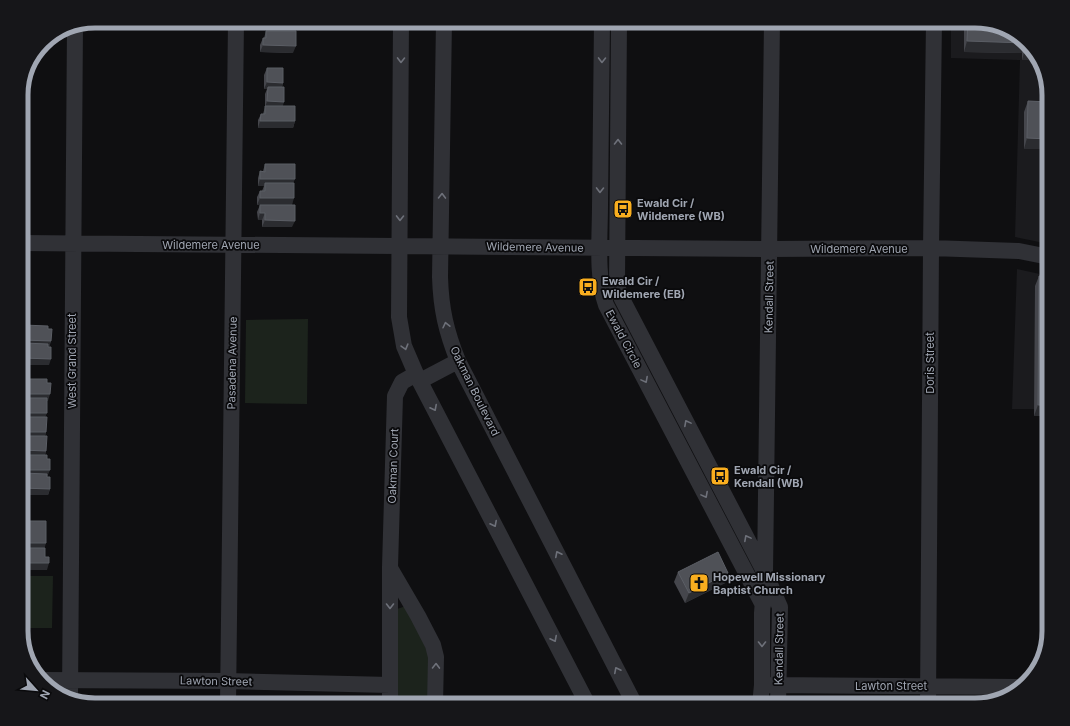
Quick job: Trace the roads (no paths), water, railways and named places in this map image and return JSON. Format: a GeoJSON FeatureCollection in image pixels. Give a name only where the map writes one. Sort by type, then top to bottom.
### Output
{"type":"FeatureCollection","features":[{"type":"Feature","properties":{"kind":"street","name":"Pasadena Avenue"},"geometry":{"type":"LineString","coordinates":[[228,698],[236,28]]}},
{"type":"Feature","properties":{"kind":"street"},"geometry":{"type":"LineString","coordinates":[[401,28],[399,317],[404,346],[418,377],[584,698]]}},
{"type":"Feature","properties":{"kind":"street","name":"Oakman Boulevard"},"geometry":{"type":"LineString","coordinates":[[444,28],[441,302],[449,337],[458,361],[631,698]]}},
{"type":"Feature","properties":{"kind":"street","name":"Ewald Circle"},"geometry":{"type":"LineString","coordinates":[[602,28],[599,248],[601,287],[606,305],[763,605]]}},
{"type":"Feature","properties":{"kind":"street","name":"Ewald Circle"},"geometry":{"type":"LineString","coordinates":[[619,28],[616,248],[617,281],[622,299],[765,572]]}},
{"type":"Feature","properties":{"kind":"street","name":"Kendall Street"},"geometry":{"type":"LineString","coordinates":[[761,698],[765,572],[772,28]]}},
{"type":"Feature","properties":{"kind":"street","name":"Doris Street"},"geometry":{"type":"LineString","coordinates":[[928,698],[934,28]]}},
{"type":"Feature","properties":{"kind":"street","name":"West Grand Street"},"geometry":{"type":"LineString","coordinates":[[70,693],[75,31]]}},
{"type":"Feature","properties":{"kind":"street","name":"Wildemere Avenue"},"geometry":{"type":"LineString","coordinates":[[28,243],[769,249],[931,248],[1019,251],[1042,256]]}},
{"type":"Feature","properties":{"kind":"street","name":"Oakman Court"},"geometry":{"type":"LineString","coordinates":[[390,698],[390,567],[395,396],[402,382],[458,361]]}},
{"type":"Feature","properties":{"kind":"street"},"geometry":{"type":"LineString","coordinates":[[390,567],[433,645],[436,657],[435,698]]}},
{"type":"Feature","properties":{"kind":"street","name":"Kendall Street"},"geometry":{"type":"LineString","coordinates":[[765,572],[780,607],[778,698]]}},
{"type":"Feature","properties":{"kind":"street","name":"Lawton Street"},"geometry":{"type":"LineString","coordinates":[[56,680],[228,681],[390,685]]}},
{"type":"Feature","properties":{"kind":"street","name":"Lawton Street"},"geometry":{"type":"LineString","coordinates":[[762,685],[1011,687]]}},
{"type":"Feature","properties":{"kind":"place","name":"Ewald Cir / Wildemere (WB)"},"geometry":{"type":"Point","coordinates":[623,209]}},
{"type":"Feature","properties":{"kind":"place","name":"Ewald Cir / Wildemere (EB)"},"geometry":{"type":"Point","coordinates":[588,287]}},
{"type":"Feature","properties":{"kind":"place","name":"Ewald Cir / Kendall (WB)"},"geometry":{"type":"Point","coordinates":[720,476]}},
{"type":"Feature","properties":{"kind":"place","name":"Hopewell Missionary Baptist Church"},"geometry":{"type":"Point","coordinates":[699,583]}}]}
